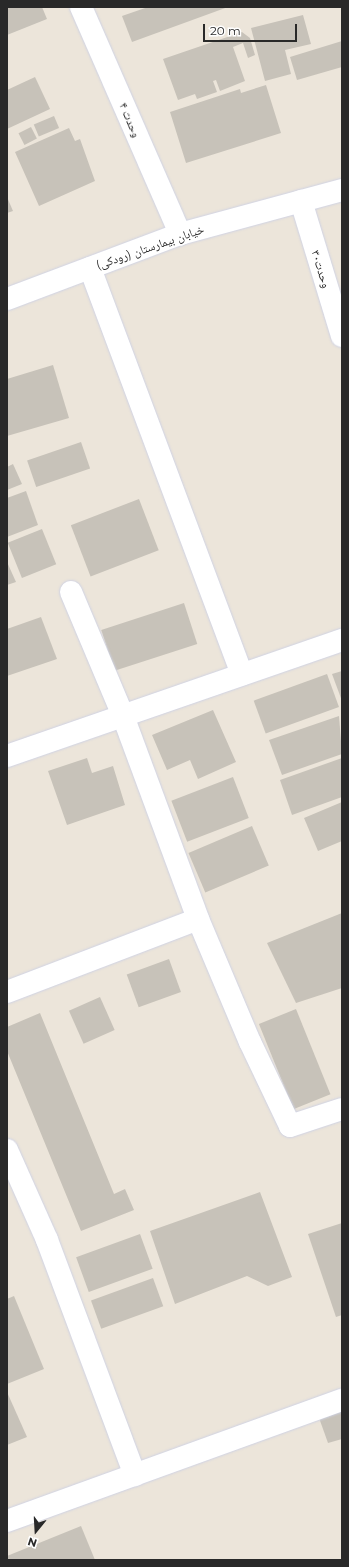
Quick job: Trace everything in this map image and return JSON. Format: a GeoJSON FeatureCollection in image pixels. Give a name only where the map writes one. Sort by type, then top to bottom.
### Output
{"type":"FeatureCollection","features":[{"type":"Feature","properties":{"kind":"street","name":"وحدت ۴"},"geometry":{"type":"LineString","coordinates":[[81,7],[180,234]]}},
{"type":"Feature","properties":{"kind":"street","name":"خیابان بیمارستان (رودکی)"},"geometry":{"type":"LineString","coordinates":[[7,299],[180,234],[342,190]]}},
{"type":"Feature","properties":{"kind":"street","name":"وحدت۳۰"},"geometry":{"type":"LineString","coordinates":[[301,202],[342,336]]}},
{"type":"Feature","properties":{"kind":"street"},"geometry":{"type":"LineString","coordinates":[[90,268],[242,675]]}},
{"type":"Feature","properties":{"kind":"street"},"geometry":{"type":"LineString","coordinates":[[71,592],[123,716],[198,919],[290,1126],[342,1109]]}},
{"type":"Feature","properties":{"kind":"street"},"geometry":{"type":"LineString","coordinates":[[7,756],[342,640]]}},
{"type":"Feature","properties":{"kind":"street"},"geometry":{"type":"LineString","coordinates":[[7,992],[198,919]]}},
{"type":"Feature","properties":{"kind":"street"},"geometry":{"type":"LineString","coordinates":[[7,1150],[47,1240],[135,1475]]}},
{"type":"Feature","properties":{"kind":"street"},"geometry":{"type":"LineString","coordinates":[[7,1521],[342,1400]]}},
{"type":"Feature","properties":{"kind":"building"},"geometry":{"type":"Polygon","coordinates":[[[7,7],[42,7],[47,19],[7,35],[7,7]]]}},
{"type":"Feature","properties":{"kind":"building"},"geometry":{"type":"Polygon","coordinates":[[[148,7],[228,7],[132,42],[122,16],[148,7]]]}},
{"type":"Feature","properties":{"kind":"building"},"geometry":{"type":"Polygon","coordinates":[[[303,15],[311,44],[285,50],[291,74],[265,81],[251,28],[303,15]]]}},
{"type":"Feature","properties":{"kind":"building"},"geometry":{"type":"Polygon","coordinates":[[[242,32],[250,38],[255,55],[248,58],[243,43],[233,47],[245,81],[220,91],[216,80],[213,81],[217,92],[197,99],[195,94],[178,100],[163,59],[242,32]]]}},
{"type":"Feature","properties":{"kind":"building"},"geometry":{"type":"Polygon","coordinates":[[[342,41],[342,67],[297,80],[290,57],[342,41]]]}},
{"type":"Feature","properties":{"kind":"building"},"geometry":{"type":"Polygon","coordinates":[[[35,77],[50,109],[7,129],[7,90],[35,77]]]}},
{"type":"Feature","properties":{"kind":"building"},"geometry":{"type":"Polygon","coordinates":[[[266,85],[281,133],[186,163],[170,112],[240,89],[241,93],[266,85]]]}},
{"type":"Feature","properties":{"kind":"building"},"geometry":{"type":"Polygon","coordinates":[[[54,116],[59,128],[39,137],[34,125],[54,116]]]}},
{"type":"Feature","properties":{"kind":"building"},"geometry":{"type":"Polygon","coordinates":[[[31,127],[37,139],[24,145],[19,133],[31,127]]]}},
{"type":"Feature","properties":{"kind":"building"},"geometry":{"type":"Polygon","coordinates":[[[69,128],[75,141],[80,139],[95,181],[39,206],[15,152],[69,128]]]}},
{"type":"Feature","properties":{"kind":"building"},"geometry":{"type":"Polygon","coordinates":[[[7,197],[13,211],[7,213],[7,197]]]}},
{"type":"Feature","properties":{"kind":"building"},"geometry":{"type":"Polygon","coordinates":[[[53,365],[69,418],[7,436],[7,379],[53,365]]]}},
{"type":"Feature","properties":{"kind":"building"},"geometry":{"type":"Polygon","coordinates":[[[81,442],[90,468],[36,487],[27,461],[81,442]]]}},
{"type":"Feature","properties":{"kind":"building"},"geometry":{"type":"Polygon","coordinates":[[[13,464],[22,484],[7,490],[7,467],[13,464]]]}},
{"type":"Feature","properties":{"kind":"building"},"geometry":{"type":"Polygon","coordinates":[[[26,491],[38,525],[7,537],[7,498],[26,491]]]}},
{"type":"Feature","properties":{"kind":"building"},"geometry":{"type":"Polygon","coordinates":[[[139,499],[159,550],[91,577],[71,525],[139,499]]]}},
{"type":"Feature","properties":{"kind":"building"},"geometry":{"type":"Polygon","coordinates":[[[42,529],[56,564],[22,578],[8,543],[42,529]]]}},
{"type":"Feature","properties":{"kind":"building"},"geometry":{"type":"Polygon","coordinates":[[[7,562],[16,582],[7,585],[7,562]]]}},
{"type":"Feature","properties":{"kind":"building"},"geometry":{"type":"Polygon","coordinates":[[[184,603],[197,644],[115,671],[101,630],[184,603]]]}},
{"type":"Feature","properties":{"kind":"building"},"geometry":{"type":"Polygon","coordinates":[[[41,617],[57,659],[7,676],[7,629],[41,617]]]}},
{"type":"Feature","properties":{"kind":"building"},"geometry":{"type":"Polygon","coordinates":[[[342,671],[342,701],[332,674],[342,671]]]}},
{"type":"Feature","properties":{"kind":"building"},"geometry":{"type":"Polygon","coordinates":[[[327,674],[339,707],[266,734],[254,701],[327,674]]]}},
{"type":"Feature","properties":{"kind":"building"},"geometry":{"type":"Polygon","coordinates":[[[213,710],[236,762],[198,779],[190,760],[167,770],[152,735],[213,710]]]}},
{"type":"Feature","properties":{"kind":"building"},"geometry":{"type":"Polygon","coordinates":[[[339,716],[342,754],[282,775],[269,740],[339,716]]]}},
{"type":"Feature","properties":{"kind":"building"},"geometry":{"type":"Polygon","coordinates":[[[87,758],[92,773],[113,766],[125,805],[67,825],[48,771],[87,758]]]}},
{"type":"Feature","properties":{"kind":"building"},"geometry":{"type":"Polygon","coordinates":[[[342,758],[342,797],[292,815],[280,780],[342,758]]]}},
{"type":"Feature","properties":{"kind":"building"},"geometry":{"type":"Polygon","coordinates":[[[233,777],[249,818],[187,842],[171,801],[233,777]]]}},
{"type":"Feature","properties":{"kind":"building"},"geometry":{"type":"Polygon","coordinates":[[[342,802],[342,841],[318,851],[304,818],[342,802]]]}},
{"type":"Feature","properties":{"kind":"building"},"geometry":{"type":"Polygon","coordinates":[[[252,826],[269,866],[205,893],[188,853],[252,826]]]}},
{"type":"Feature","properties":{"kind":"building"},"geometry":{"type":"Polygon","coordinates":[[[342,913],[342,988],[296,1003],[267,943],[342,913]]]}},
{"type":"Feature","properties":{"kind":"building"},"geometry":{"type":"Polygon","coordinates":[[[169,959],[181,992],[139,1007],[127,974],[169,959]]]}},
{"type":"Feature","properties":{"kind":"building"},"geometry":{"type":"Polygon","coordinates":[[[100,997],[115,1030],[84,1044],[69,1011],[100,997]]]}},
{"type":"Feature","properties":{"kind":"building"},"geometry":{"type":"Polygon","coordinates":[[[296,1009],[330,1094],[293,1109],[259,1024],[296,1009]]]}},
{"type":"Feature","properties":{"kind":"building"},"geometry":{"type":"Polygon","coordinates":[[[40,1013],[114,1194],[125,1189],[134,1210],[81,1231],[7,1051],[7,1027],[40,1013]]]}},
{"type":"Feature","properties":{"kind":"building"},"geometry":{"type":"Polygon","coordinates":[[[260,1192],[292,1277],[268,1286],[247,1276],[175,1304],[150,1231],[260,1192]]]}},
{"type":"Feature","properties":{"kind":"building"},"geometry":{"type":"Polygon","coordinates":[[[342,1223],[342,1315],[336,1317],[308,1234],[342,1223]]]}},
{"type":"Feature","properties":{"kind":"building"},"geometry":{"type":"Polygon","coordinates":[[[140,1234],[153,1269],[89,1292],[76,1257],[140,1234]]]}},
{"type":"Feature","properties":{"kind":"building"},"geometry":{"type":"Polygon","coordinates":[[[153,1278],[163,1306],[101,1329],[91,1301],[153,1278]]]}},
{"type":"Feature","properties":{"kind":"building"},"geometry":{"type":"Polygon","coordinates":[[[14,1296],[44,1369],[7,1384],[7,1299],[14,1296]]]}},
{"type":"Feature","properties":{"kind":"building"},"geometry":{"type":"Polygon","coordinates":[[[7,1392],[27,1437],[7,1445],[7,1392]]]}},
{"type":"Feature","properties":{"kind":"building"},"geometry":{"type":"Polygon","coordinates":[[[342,1407],[342,1439],[328,1443],[318,1415],[342,1407]]]}},
{"type":"Feature","properties":{"kind":"building"},"geometry":{"type":"Polygon","coordinates":[[[81,1526],[95,1560],[7,1560],[7,1556],[81,1526]]]}}]}
